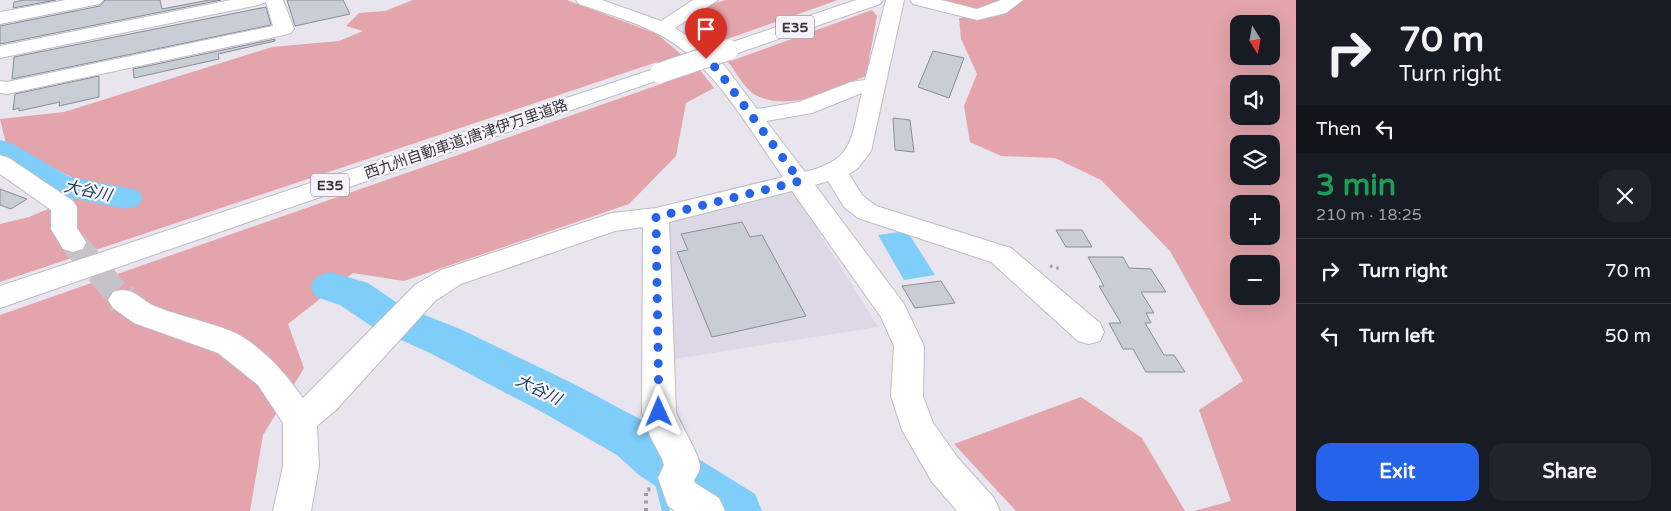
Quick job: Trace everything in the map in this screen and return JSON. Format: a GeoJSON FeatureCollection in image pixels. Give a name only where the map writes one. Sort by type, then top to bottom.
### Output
{"type":"FeatureCollection","features":[{"type":"Feature","properties":{"kind":"main road"},"geometry":{"type":"LineString","coordinates":[[0,18],[51,4],[94,0]]}},
{"type":"Feature","properties":{"kind":"main road"},"geometry":{"type":"LineString","coordinates":[[0,71],[2,51],[213,4],[258,0]]}},
{"type":"Feature","properties":{"kind":"main road"},"geometry":{"type":"LineString","coordinates":[[0,87],[7,88],[284,28],[274,0]]}},
{"type":"Feature","properties":{"kind":"main road"},"geometry":{"type":"LineString","coordinates":[[585,0],[662,28],[694,49],[717,69],[754,116],[894,312],[909,346],[907,396],[919,430],[945,470],[981,511]]}},
{"type":"Feature","properties":{"kind":"main road"},"geometry":{"type":"LineString","coordinates":[[662,28],[672,23],[694,4],[709,0]]}},
{"type":"Feature","properties":{"kind":"main road"},"geometry":{"type":"LineString","coordinates":[[300,420],[324,400],[386,337],[425,293],[451,277],[612,222],[656,217],[835,172],[849,163],[859,150],[895,0]]}},
{"type":"Feature","properties":{"kind":"main road"},"geometry":{"type":"LineString","coordinates":[[919,0],[958,12],[982,15],[996,12],[1014,0]]}},
{"type":"Feature","properties":{"kind":"main road","name":"西九州自動車道;唐津伊万里道路"},"geometry":{"type":"LineString","coordinates":[[0,297],[868,2]]}},
{"type":"Feature","properties":{"kind":"main road"},"geometry":{"type":"LineString","coordinates":[[45,42],[51,4]]}},
{"type":"Feature","properties":{"kind":"main road"},"geometry":{"type":"LineString","coordinates":[[754,116],[804,108],[859,87],[875,85]]}},
{"type":"Feature","properties":{"kind":"main road"},"geometry":{"type":"LineString","coordinates":[[0,163],[64,208],[64,229],[74,242]]}},
{"type":"Feature","properties":{"kind":"main road"},"geometry":{"type":"LineString","coordinates":[[835,172],[853,201],[867,212],[1001,256],[1089,332]]}},
{"type":"Feature","properties":{"kind":"main road"},"geometry":{"type":"LineString","coordinates":[[656,217],[659,412],[667,436],[679,454],[668,479],[681,494],[706,511]]}},
{"type":"Feature","properties":{"kind":"main road"},"geometry":{"type":"LineString","coordinates":[[123,300],[145,316],[229,344],[269,376],[300,420],[301,466],[292,511]]}},
{"type":"Feature","properties":{"kind":"path"},"geometry":{"type":"LineString","coordinates":[[646,511],[668,479]]}},
{"type":"Feature","properties":{"kind":"shaded area"},"geometry":{"type":"Polygon","coordinates":[[[413,0],[567,0],[657,34],[700,70],[714,88],[686,103],[676,156],[629,204],[404,281],[353,273],[288,324],[304,368],[263,435],[250,511],[0,511],[0,315],[675,79],[657,62],[0,282],[0,224],[29,217],[95,189],[6,144],[0,119],[64,112],[272,47],[339,41],[363,31],[346,26],[359,13],[385,11],[413,0]]]}},
{"type":"Feature","properties":{"kind":"shaded area"},"geometry":{"type":"Polygon","coordinates":[[[726,0],[838,0],[713,44],[692,18],[698,8],[726,0]]]}},
{"type":"Feature","properties":{"kind":"shaded area"},"geometry":{"type":"Polygon","coordinates":[[[944,0],[1296,0],[1296,511],[1194,511],[1231,501],[1199,410],[1243,381],[1170,251],[1101,180],[1055,158],[1001,156],[970,142],[964,106],[977,74],[961,39],[959,18],[999,14],[954,5],[944,0]]]}},
{"type":"Feature","properties":{"kind":"shaded area"},"geometry":{"type":"Polygon","coordinates":[[[872,10],[877,16],[866,76],[826,92],[797,100],[769,100],[751,92],[728,62],[872,10]]]}},
{"type":"Feature","properties":{"kind":"shaded area"},"geometry":{"type":"Polygon","coordinates":[[[793,190],[878,327],[668,360],[665,224],[793,190]]]}},
{"type":"Feature","properties":{"kind":"shaded area"},"geometry":{"type":"Polygon","coordinates":[[[1081,397],[1142,438],[1185,511],[1016,511],[954,444],[1081,397]]]}},
{"type":"Feature","properties":{"kind":"water"},"geometry":{"type":"Polygon","coordinates":[[[907,231],[935,275],[904,280],[878,235],[907,231]]]}},
{"type":"Feature","properties":{"kind":"building"},"geometry":{"type":"Polygon","coordinates":[[[56,0],[13,8],[14,2],[56,0]]]}},
{"type":"Feature","properties":{"kind":"building"},"geometry":{"type":"Polygon","coordinates":[[[105,0],[160,0],[162,9],[209,0],[221,0],[0,44],[0,26],[100,6],[105,0]]]}},
{"type":"Feature","properties":{"kind":"building"},"geometry":{"type":"Polygon","coordinates":[[[287,0],[343,0],[350,14],[295,26],[287,0]]]}},
{"type":"Feature","properties":{"kind":"building"},"geometry":{"type":"Polygon","coordinates":[[[266,7],[271,25],[12,79],[14,57],[266,7]]]}},
{"type":"Feature","properties":{"kind":"building"},"geometry":{"type":"Polygon","coordinates":[[[275,39],[275,41],[218,54],[219,59],[134,78],[133,69],[275,39]]]}},
{"type":"Feature","properties":{"kind":"building"},"geometry":{"type":"Polygon","coordinates":[[[933,51],[964,58],[949,98],[918,87],[933,51]]]}},
{"type":"Feature","properties":{"kind":"building"},"geometry":{"type":"Polygon","coordinates":[[[99,76],[99,97],[59,106],[60,102],[19,111],[19,108],[13,110],[15,94],[99,76]]]}},
{"type":"Feature","properties":{"kind":"building"},"geometry":{"type":"Polygon","coordinates":[[[893,118],[910,120],[914,152],[895,150],[893,118]]]}},
{"type":"Feature","properties":{"kind":"building"},"geometry":{"type":"Polygon","coordinates":[[[0,189],[27,199],[11,209],[0,205],[0,189]]]}},
{"type":"Feature","properties":{"kind":"building"},"geometry":{"type":"Polygon","coordinates":[[[742,222],[750,237],[762,235],[806,316],[712,337],[677,252],[688,250],[681,234],[742,222]]]}},
{"type":"Feature","properties":{"kind":"building"},"geometry":{"type":"Polygon","coordinates":[[[1056,230],[1082,230],[1092,247],[1066,247],[1056,230]]]}},
{"type":"Feature","properties":{"kind":"building"},"geometry":{"type":"Polygon","coordinates":[[[1088,257],[1123,257],[1129,268],[1151,269],[1166,292],[1141,292],[1154,313],[1146,313],[1151,323],[1145,323],[1164,355],[1174,355],[1185,372],[1146,372],[1133,349],[1123,349],[1109,323],[1121,323],[1099,286],[1104,286],[1088,257]]]}},
{"type":"Feature","properties":{"kind":"building"},"geometry":{"type":"Polygon","coordinates":[[[941,281],[955,303],[915,308],[902,286],[941,281]]]}},
{"type":"Feature","properties":{"kind":"waterway","name":"大谷川"},"geometry":{"type":"LineString","coordinates":[[0,150],[61,186],[126,198]]}},
{"type":"Feature","properties":{"kind":"waterway","name":"大谷川"},"geometry":{"type":"LineString","coordinates":[[330,287],[354,294],[388,317],[445,341],[558,398],[634,440],[656,459],[737,511]]}},
{"type":"Feature","properties":{"kind":"waterway"},"geometry":{"type":"LineString","coordinates":[[656,459],[656,471],[666,511]]}},
{"type":"Feature","properties":{"kind":"tunnel"},"geometry":{"type":"LineString","coordinates":[[73,242],[122,299]]}},
{"type":"Feature","properties":{"kind":"route"},"geometry":{"type":"LineString","coordinates":[[659,412],[656,217],[800,181],[754,116],[717,69],[706,59]]}}]}
